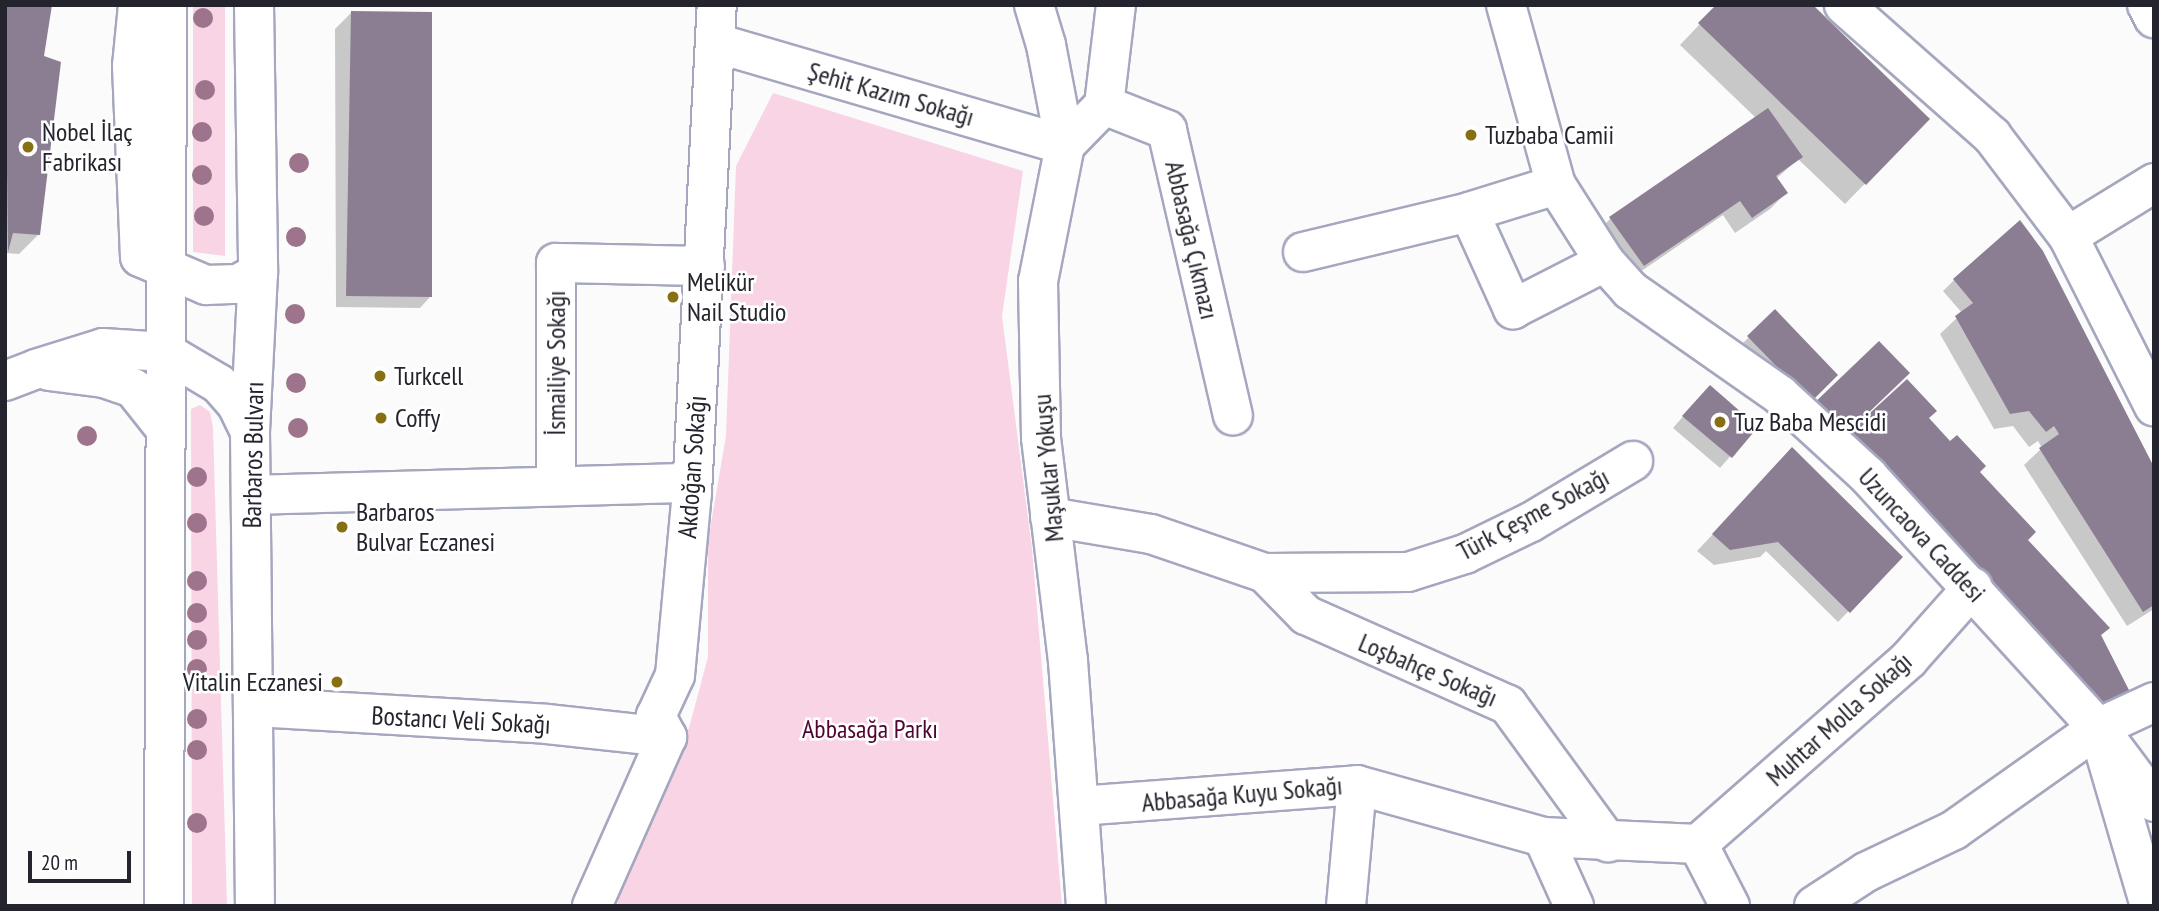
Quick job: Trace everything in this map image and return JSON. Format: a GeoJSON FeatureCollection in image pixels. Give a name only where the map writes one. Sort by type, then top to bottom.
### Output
{"type":"FeatureCollection","features":[{"type":"Feature","properties":{"kind":"street"},"geometry":{"type":"LineString","coordinates":[[138,5],[132,66],[137,246],[140,257],[164,270],[223,287],[258,272]]}},
{"type":"Feature","properties":{"kind":"street"},"geometry":{"type":"LineString","coordinates":[[164,906],[164,270],[167,5]]}},
{"type":"Feature","properties":{"kind":"street","name":"Barbaros Bulvarı"},"geometry":{"type":"LineString","coordinates":[[254,5],[258,272],[250,432],[255,707],[254,906]]}},
{"type":"Feature","properties":{"kind":"street","name":"Akdoğan Sokağı"},"geometry":{"type":"LineString","coordinates":[[667,737],[656,716],[675,675],[705,266],[717,5]]}},
{"type":"Feature","properties":{"kind":"street"},"geometry":{"type":"LineString","coordinates":[[1034,5],[1046,45],[1065,145]]}},
{"type":"Feature","properties":{"kind":"street"},"geometry":{"type":"LineString","coordinates":[[1065,145],[1104,105],[1116,5]]}},
{"type":"Feature","properties":{"kind":"street"},"geometry":{"type":"LineString","coordinates":[[1112,48],[1140,5]]}},
{"type":"Feature","properties":{"kind":"street","name":"Uzuncaova Caddesi"},"geometry":{"type":"LineString","coordinates":[[1506,5],[1556,185],[1605,262],[1630,290],[1780,395],[1885,492],[2098,728],[2150,896]]}},
{"type":"Feature","properties":{"kind":"street"},"geometry":{"type":"LineString","coordinates":[[1844,5],[1992,135],[2068,236],[2154,406]]}},
{"type":"Feature","properties":{"kind":"street"},"geometry":{"type":"LineString","coordinates":[[2147,5],[2154,18]]}},
{"type":"Feature","properties":{"kind":"street","name":"Şehit Kazım Sokağı"},"geometry":{"type":"LineString","coordinates":[[716,43],[1065,145]]}},
{"type":"Feature","properties":{"kind":"street","name":"Abbasağa Çıkmazı"},"geometry":{"type":"LineString","coordinates":[[1104,105],[1167,130],[1233,415]]}},
{"type":"Feature","properties":{"kind":"street","name":"Maşuklar Yokuşu"},"geometry":{"type":"LineString","coordinates":[[1065,145],[1038,281],[1041,438],[1068,661],[1086,906]]}},
{"type":"Feature","properties":{"kind":"street"},"geometry":{"type":"LineString","coordinates":[[2068,236],[2154,183]]}},
{"type":"Feature","properties":{"kind":"street"},"geometry":{"type":"LineString","coordinates":[[1303,252],[1469,212],[1556,185]]}},
{"type":"Feature","properties":{"kind":"street"},"geometry":{"type":"LineString","coordinates":[[1469,212],[1513,309],[1605,262]]}},
{"type":"Feature","properties":{"kind":"street","name":"İsmailiye Sokağı"},"geometry":{"type":"LineString","coordinates":[[556,486],[556,262],[705,266]]}},
{"type":"Feature","properties":{"kind":"street"},"geometry":{"type":"LineString","coordinates":[[21,375],[103,348],[165,352],[219,384],[237,405],[250,432]]}},
{"type":"Feature","properties":{"kind":"street"},"geometry":{"type":"LineString","coordinates":[[21,375],[104,378],[133,388],[164,427]]}},
{"type":"Feature","properties":{"kind":"street","name":"Türk Çeşme Sokağı"},"geometry":{"type":"LineString","coordinates":[[1265,573],[1408,572],[1465,554],[1531,522],[1633,461]]}},
{"type":"Feature","properties":{"kind":"street"},"geometry":{"type":"LineString","coordinates":[[251,495],[691,483]]}},
{"type":"Feature","properties":{"kind":"street","name":"Loşbahçe Sokağı"},"geometry":{"type":"LineString","coordinates":[[1050,517],[1151,534],[1265,573],[1306,615],[1508,705],[1608,842]]}},
{"type":"Feature","properties":{"kind":"street","name":"Muhtar Molla Sokağı"},"geometry":{"type":"LineString","coordinates":[[1698,844],[1909,659],[1973,587]]}},
{"type":"Feature","properties":{"kind":"street"},"geometry":{"type":"LineString","coordinates":[[1814,906],[1866,872],[1954,830],[2098,728],[2154,702]]}},
{"type":"Feature","properties":{"kind":"street","name":"Bostancı Veli Sokağı"},"geometry":{"type":"LineString","coordinates":[[255,707],[547,724],[667,737]]}},
{"type":"Feature","properties":{"kind":"street"},"geometry":{"type":"LineString","coordinates":[[2098,728],[2154,802]]}},
{"type":"Feature","properties":{"kind":"street"},"geometry":{"type":"LineString","coordinates":[[592,906],[667,737]]}},
{"type":"Feature","properties":{"kind":"street"},"geometry":{"type":"LineString","coordinates":[[1346,906],[1357,785]]}},
{"type":"Feature","properties":{"kind":"street","name":"Abbasağa Kuyu Sokağı"},"geometry":{"type":"LineString","coordinates":[[1079,806],[1357,785],[1469,820],[1543,837],[1608,842]]}},
{"type":"Feature","properties":{"kind":"street"},"geometry":{"type":"LineString","coordinates":[[1543,837],[1574,906]]}},
{"type":"Feature","properties":{"kind":"street"},"geometry":{"type":"LineString","coordinates":[[1608,842],[1698,844],[1730,906]]}},
{"type":"Feature","properties":{"kind":"green space"},"geometry":{"type":"Polygon","coordinates":[[[193,5],[225,5],[225,256],[193,252],[193,5]]]}},
{"type":"Feature","properties":{"kind":"green space","name":"Abbasağa Parkı"},"geometry":{"type":"Polygon","coordinates":[[[773,93],[1023,171],[1002,316],[1032,549],[1062,906],[617,906],[639,823],[689,728],[708,657],[708,541],[726,436],[736,166],[773,93]]]}},
{"type":"Feature","properties":{"kind":"green space"},"geometry":{"type":"Polygon","coordinates":[[[200,405],[210,412],[213,428],[227,906],[192,906],[191,409],[200,405]]]}},
{"type":"Feature","properties":{"kind":"building","name":"Nobel İlaç Fabrikası"},"geometry":{"type":"Polygon","coordinates":[[[5,5],[52,5],[44,56],[61,62],[40,235],[13,233],[8,252],[5,5]]]}},
{"type":"Feature","properties":{"kind":"building"},"geometry":{"type":"Polygon","coordinates":[[[1716,5],[1813,5],[1930,119],[1866,185],[1698,23],[1716,5]]]}},
{"type":"Feature","properties":{"kind":"building"},"geometry":{"type":"Polygon","coordinates":[[[351,11],[432,12],[432,297],[346,296],[351,11]]]}},
{"type":"Feature","properties":{"kind":"building"},"geometry":{"type":"Polygon","coordinates":[[[1768,108],[1803,157],[1776,176],[1788,193],[1752,218],[1740,201],[1644,266],[1609,217],[1768,108]]]}},
{"type":"Feature","properties":{"kind":"building"},"geometry":{"type":"Polygon","coordinates":[[[2020,220],[2043,251],[2154,467],[2154,605],[2143,612],[2039,448],[2059,434],[2054,426],[2046,432],[2029,411],[2010,414],[1955,316],[1973,303],[1953,279],[2020,220]]]}},
{"type":"Feature","properties":{"kind":"building"},"geometry":{"type":"Polygon","coordinates":[[[1775,309],[1838,375],[1811,402],[1747,336],[1775,309]]]}},
{"type":"Feature","properties":{"kind":"building"},"geometry":{"type":"Polygon","coordinates":[[[1879,341],[1910,373],[1840,440],[1809,408],[1879,341]]]}},
{"type":"Feature","properties":{"kind":"building"},"geometry":{"type":"Polygon","coordinates":[[[1907,379],[1937,411],[1929,418],[1950,441],[1957,435],[1986,466],[1980,472],[2036,532],[2028,540],[2110,628],[2101,635],[2132,696],[2092,716],[1893,494],[1903,485],[1846,435],[1907,379]]]}},
{"type":"Feature","properties":{"kind":"building","name":"Tuz Baba Mescidi"},"geometry":{"type":"Polygon","coordinates":[[[1710,385],[1758,427],[1732,458],[1682,416],[1710,385]]]}},
{"type":"Feature","properties":{"kind":"building"},"geometry":{"type":"Polygon","coordinates":[[[1792,447],[1903,557],[1850,613],[1778,542],[1730,550],[1712,534],[1792,447]]]}},
{"type":"Feature","properties":{"kind":"place","name":"Tuzbaba Camii"},"geometry":{"type":"Point","coordinates":[1471,135]}},
{"type":"Feature","properties":{"kind":"place","name":"Nobel İlaç Fabrikası"},"geometry":{"type":"Point","coordinates":[28,147]}},
{"type":"Feature","properties":{"kind":"place","name":"Melikür Nail Studio"},"geometry":{"type":"Point","coordinates":[673,297]}},
{"type":"Feature","properties":{"kind":"place","name":"Turkcell"},"geometry":{"type":"Point","coordinates":[380,376]}},
{"type":"Feature","properties":{"kind":"place","name":"Coffy"},"geometry":{"type":"Point","coordinates":[381,418]}},
{"type":"Feature","properties":{"kind":"place","name":"Tuz Baba Mescidi"},"geometry":{"type":"Point","coordinates":[1720,422]}},
{"type":"Feature","properties":{"kind":"place","name":"Barbaros Bulvar Eczanesi"},"geometry":{"type":"Point","coordinates":[342,527]}},
{"type":"Feature","properties":{"kind":"place","name":"Vitalin Eczanesi"},"geometry":{"type":"Point","coordinates":[337,682]}}]}
